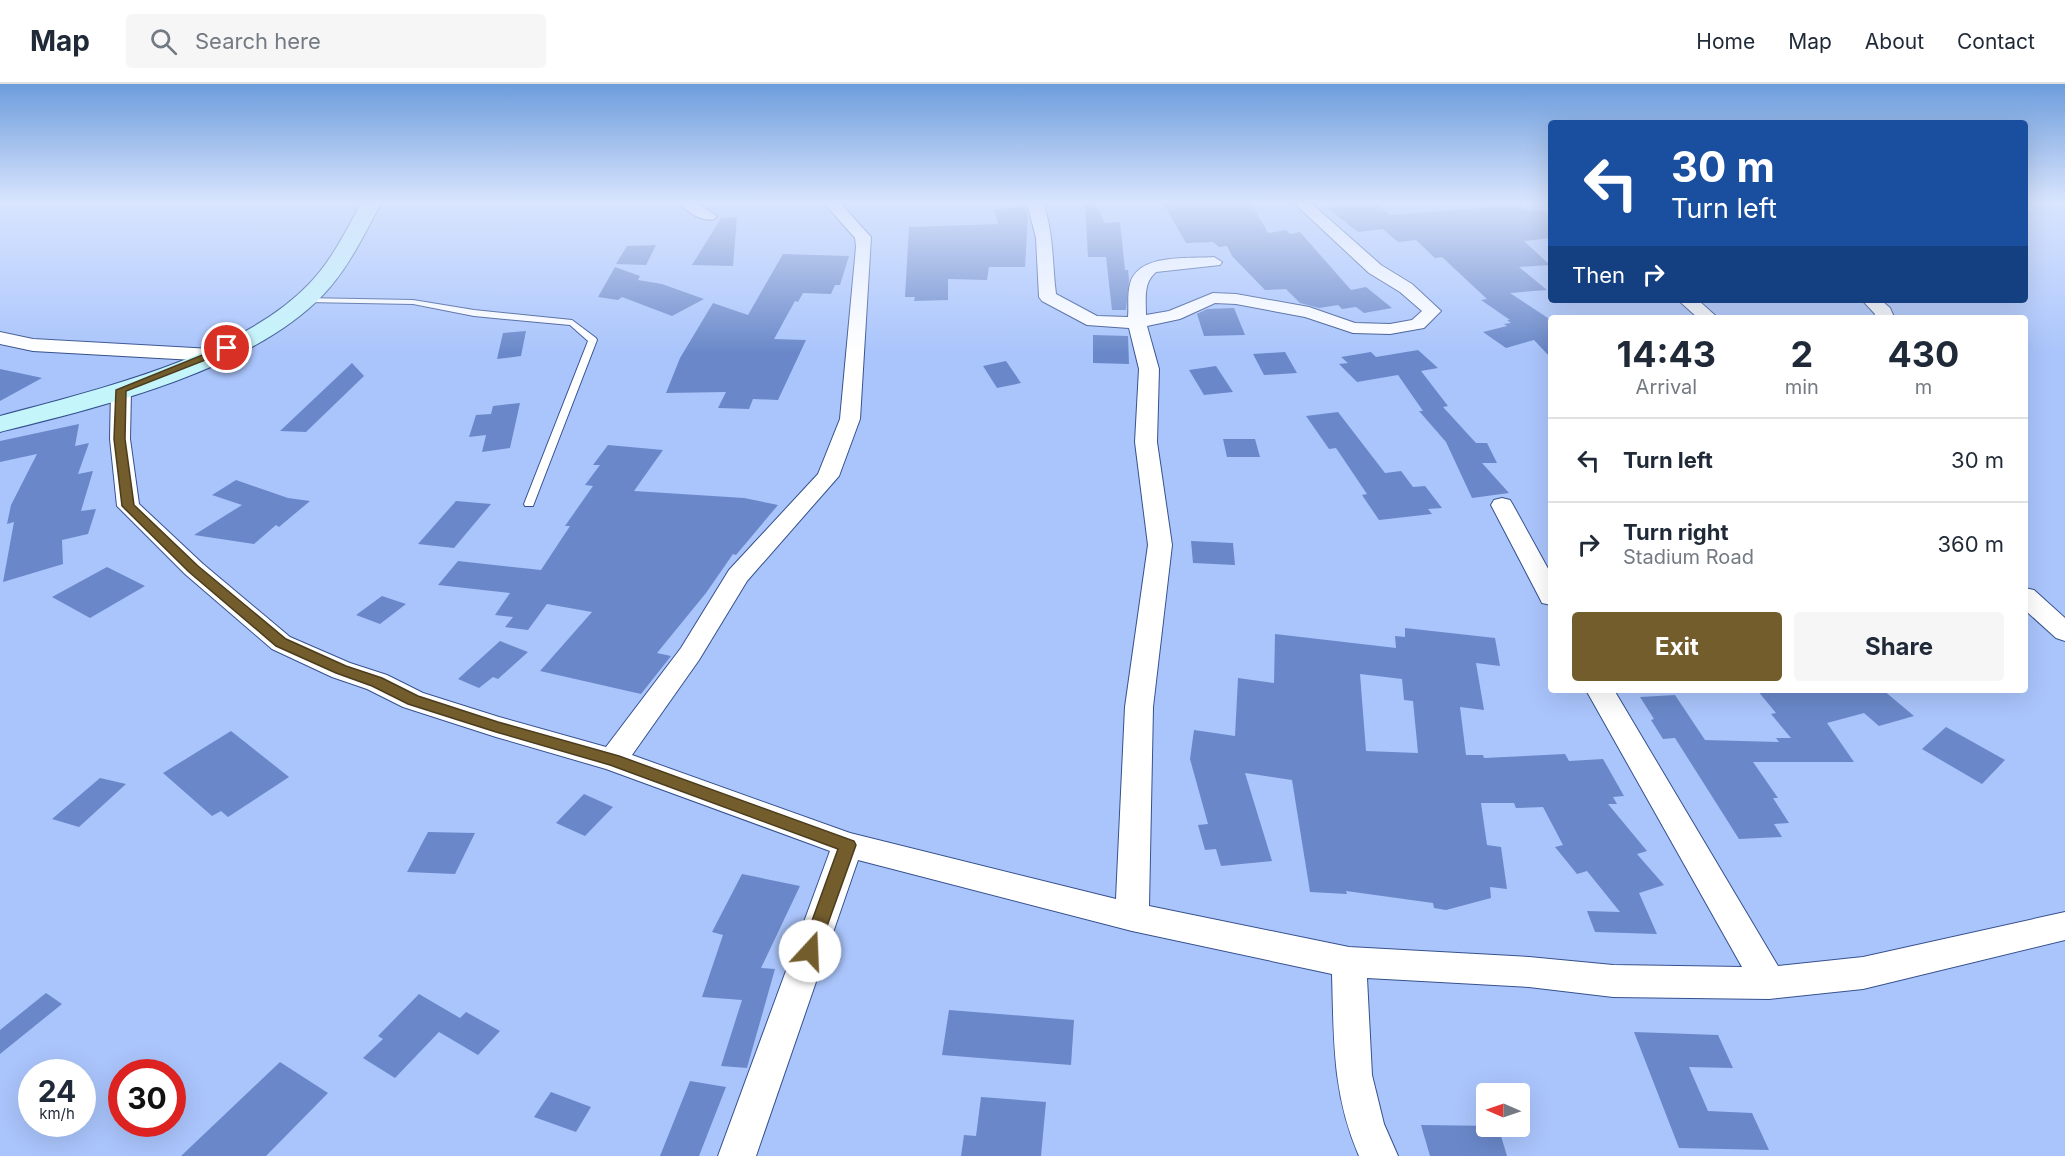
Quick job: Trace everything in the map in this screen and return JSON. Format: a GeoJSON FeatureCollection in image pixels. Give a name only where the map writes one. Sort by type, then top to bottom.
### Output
{"type":"FeatureCollection","features":[{"type":"Feature","properties":{"kind":"main road"},"geometry":{"type":"LineString","coordinates":[[0,424],[121,390],[212,355],[258,334],[306,300],[337,265],[344,253]]}},
{"type":"Feature","properties":{"kind":"street"},"geometry":{"type":"LineString","coordinates":[[613,760],[690,654],[738,576],[828,476],[850,418],[864,253]]}},
{"type":"Feature","properties":{"kind":"street"},"geometry":{"type":"LineString","coordinates":[[1046,253],[1048,297],[1093,321],[1137,322],[1174,315],[1213,298],[1236,299],[1309,312],[1353,328],[1390,329],[1418,324],[1432,311],[1406,288],[1376,269],[1358,253]]}},
{"type":"Feature","properties":{"kind":"street"},"geometry":{"type":"LineString","coordinates":[[1132,917],[1139,707],[1160,545],[1146,442],[1149,369],[1137,322],[1138,285],[1142,275],[1151,267],[1214,262]]}},
{"type":"Feature","properties":{"kind":"street"},"geometry":{"type":"LineString","coordinates":[[1691,303],[1705,315]]}},
{"type":"Feature","properties":{"kind":"street"},"geometry":{"type":"LineString","coordinates":[[1874,303],[1885,315]]}},
{"type":"Feature","properties":{"kind":"street"},"geometry":{"type":"LineString","coordinates":[[0,338],[33,345],[212,355]]}},
{"type":"Feature","properties":{"kind":"street"},"geometry":{"type":"LineString","coordinates":[[121,390],[120,439],[128,506],[194,569],[281,643],[341,670],[377,682],[413,700],[496,727],[613,760],[848,845],[1132,917],[1348,962],[1529,972],[1613,981],[1769,983],[1863,973],[2065,926]]}},
{"type":"Feature","properties":{"kind":"street"},"geometry":{"type":"LineString","coordinates":[[1502,505],[1548,591]]}},
{"type":"Feature","properties":{"kind":"street"},"geometry":{"type":"LineString","coordinates":[[2028,599],[2065,632]]}},
{"type":"Feature","properties":{"kind":"street"},"geometry":{"type":"LineString","coordinates":[[1602,693],[1769,983]]}},
{"type":"Feature","properties":{"kind":"street"},"geometry":{"type":"LineString","coordinates":[[737,1156],[848,845]]}},
{"type":"Feature","properties":{"kind":"street"},"geometry":{"type":"LineString","coordinates":[[1348,962],[1354,1075],[1366,1127],[1379,1156]]}},
{"type":"Feature","properties":{"kind":"lane"},"geometry":{"type":"LineString","coordinates":[[306,300],[413,302],[474,313],[572,323],[593,340],[529,504]]}},
{"type":"Feature","properties":{"kind":"building"},"geometry":{"type":"Polygon","coordinates":[[[623,253],[652,253],[646,265],[616,264],[623,253]]]}},
{"type":"Feature","properties":{"kind":"building"},"geometry":{"type":"Polygon","coordinates":[[[699,253],[734,253],[733,266],[692,265],[699,253]]]}},
{"type":"Feature","properties":{"kind":"building"},"geometry":{"type":"Polygon","coordinates":[[[908,253],[1026,253],[1025,267],[989,267],[987,280],[948,279],[948,300],[914,301],[915,297],[905,297],[908,253]]]}},
{"type":"Feature","properties":{"kind":"building"},"geometry":{"type":"Polygon","coordinates":[[[1088,253],[1123,253],[1125,270],[1128,270],[1129,280],[1126,310],[1112,310],[1106,257],[1088,257],[1088,253]]]}},
{"type":"Feature","properties":{"kind":"building"},"geometry":{"type":"Polygon","coordinates":[[[1231,253],[1318,253],[1351,290],[1366,287],[1392,308],[1364,313],[1356,307],[1342,309],[1338,305],[1319,308],[1300,303],[1286,289],[1265,290],[1231,253]]]}},
{"type":"Feature","properties":{"kind":"building"},"geometry":{"type":"Polygon","coordinates":[[[1430,253],[1537,253],[1548,265],[1519,267],[1547,290],[1510,293],[1548,318],[1548,355],[1534,340],[1506,348],[1483,332],[1507,326],[1504,324],[1511,323],[1507,320],[1510,320],[1481,300],[1487,299],[1442,257],[1435,258],[1430,253]]]}},
{"type":"Feature","properties":{"kind":"building"},"geometry":{"type":"Polygon","coordinates":[[[783,254],[849,256],[840,285],[835,285],[831,294],[803,293],[798,302],[795,301],[774,339],[806,340],[778,400],[753,399],[749,409],[718,408],[726,392],[666,393],[680,358],[713,303],[748,315],[783,254]]]}},
{"type":"Feature","properties":{"kind":"building"},"geometry":{"type":"Polygon","coordinates":[[[615,267],[640,276],[638,280],[662,284],[704,299],[672,316],[622,297],[618,300],[598,297],[615,267]]]}},
{"type":"Feature","properties":{"kind":"building"},"geometry":{"type":"Polygon","coordinates":[[[1234,308],[1245,335],[1204,336],[1197,314],[1207,309],[1234,308]]]}},
{"type":"Feature","properties":{"kind":"building"},"geometry":{"type":"Polygon","coordinates":[[[526,331],[521,356],[497,359],[503,333],[526,331]]]}},
{"type":"Feature","properties":{"kind":"building"},"geometry":{"type":"Polygon","coordinates":[[[1093,335],[1128,336],[1129,364],[1093,363],[1093,335]]]}},
{"type":"Feature","properties":{"kind":"building"},"geometry":{"type":"Polygon","coordinates":[[[1418,350],[1438,368],[1421,371],[1448,406],[1443,407],[1476,443],[1487,443],[1497,463],[1482,463],[1509,493],[1472,498],[1446,442],[1419,411],[1423,411],[1398,375],[1357,382],[1339,364],[1348,363],[1341,357],[1371,352],[1376,357],[1418,350]]]}},
{"type":"Feature","properties":{"kind":"building"},"geometry":{"type":"Polygon","coordinates":[[[1285,352],[1297,373],[1264,375],[1253,354],[1285,352]]]}},
{"type":"Feature","properties":{"kind":"building"},"geometry":{"type":"Polygon","coordinates":[[[1006,361],[1021,383],[997,388],[983,366],[1006,361]]]}},
{"type":"Feature","properties":{"kind":"building"},"geometry":{"type":"Polygon","coordinates":[[[352,363],[364,376],[306,432],[280,431],[352,363]]]}},
{"type":"Feature","properties":{"kind":"building"},"geometry":{"type":"Polygon","coordinates":[[[1216,366],[1233,392],[1204,395],[1189,370],[1216,366]]]}},
{"type":"Feature","properties":{"kind":"building"},"geometry":{"type":"Polygon","coordinates":[[[0,369],[38,377],[42,378],[0,401],[0,369]]]}},
{"type":"Feature","properties":{"kind":"building"},"geometry":{"type":"Polygon","coordinates":[[[520,403],[510,448],[482,452],[486,435],[469,437],[476,415],[491,414],[493,406],[520,403]]]}},
{"type":"Feature","properties":{"kind":"building"},"geometry":{"type":"Polygon","coordinates":[[[1338,412],[1385,473],[1401,471],[1413,487],[1425,486],[1442,508],[1428,509],[1432,514],[1379,520],[1362,495],[1367,494],[1336,448],[1329,449],[1306,416],[1338,412]]]}},
{"type":"Feature","properties":{"kind":"building"},"geometry":{"type":"Polygon","coordinates":[[[79,424],[75,446],[89,443],[78,474],[93,471],[81,511],[96,509],[88,534],[62,540],[63,564],[3,582],[14,522],[7,524],[11,505],[37,454],[0,462],[0,441],[79,424]]]}},
{"type":"Feature","properties":{"kind":"building"},"geometry":{"type":"Polygon","coordinates":[[[1223,439],[1255,439],[1260,457],[1227,457],[1223,439]]]}},
{"type":"Feature","properties":{"kind":"building"},"geometry":{"type":"Polygon","coordinates":[[[608,445],[663,450],[634,491],[744,498],[778,505],[736,555],[733,554],[706,593],[657,653],[671,656],[641,694],[540,671],[592,612],[547,604],[528,630],[505,627],[513,617],[495,615],[510,593],[438,585],[458,561],[541,570],[570,526],[565,526],[593,486],[585,485],[600,465],[593,465],[608,445]]]}},
{"type":"Feature","properties":{"kind":"building"},"geometry":{"type":"Polygon","coordinates":[[[236,480],[288,498],[310,501],[254,544],[194,535],[242,505],[212,495],[236,480]]]}},
{"type":"Feature","properties":{"kind":"building"},"geometry":{"type":"Polygon","coordinates":[[[456,501],[491,504],[454,548],[418,544],[456,501]]]}},
{"type":"Feature","properties":{"kind":"building"},"geometry":{"type":"Polygon","coordinates":[[[1191,541],[1233,543],[1235,565],[1193,563],[1191,541]]]}},
{"type":"Feature","properties":{"kind":"building"},"geometry":{"type":"Polygon","coordinates":[[[107,567],[145,586],[90,618],[52,597],[107,567]]]}},
{"type":"Feature","properties":{"kind":"building"},"geometry":{"type":"Polygon","coordinates":[[[382,596],[406,604],[380,624],[356,615],[382,596]]]}},
{"type":"Feature","properties":{"kind":"building"},"geometry":{"type":"Polygon","coordinates":[[[1405,628],[1495,638],[1500,666],[1476,663],[1484,710],[1460,707],[1466,755],[1483,755],[1484,758],[1565,754],[1569,761],[1603,759],[1624,796],[1613,797],[1617,804],[1608,804],[1647,851],[1637,854],[1664,885],[1639,893],[1657,934],[1595,932],[1587,911],[1620,912],[1587,871],[1577,874],[1555,847],[1563,845],[1543,807],[1516,808],[1514,803],[1481,803],[1487,845],[1501,847],[1507,889],[1490,887],[1491,898],[1446,910],[1434,908],[1433,903],[1346,891],[1347,894],[1310,892],[1292,780],[1245,773],[1272,861],[1221,866],[1216,849],[1205,850],[1198,825],[1208,824],[1190,759],[1194,730],[1235,736],[1238,678],[1274,683],[1275,634],[1396,648],[1395,636],[1405,637],[1405,628]],[[1360,674],[1366,751],[1418,753],[1413,701],[1404,700],[1402,679],[1360,674]]]}},
{"type":"Feature","properties":{"kind":"building"},"geometry":{"type":"Polygon","coordinates":[[[500,641],[528,652],[498,679],[493,677],[479,688],[458,679],[500,641]]]}},
{"type":"Feature","properties":{"kind":"building"},"geometry":{"type":"Polygon","coordinates":[[[1759,693],[1887,693],[1914,716],[1879,726],[1864,713],[1827,723],[1854,762],[1753,762],[1778,798],[1773,798],[1789,823],[1774,824],[1782,837],[1739,839],[1675,738],[1663,739],[1640,697],[1675,695],[1705,740],[1779,742],[1776,738],[1791,738],[1771,714],[1776,713],[1759,693]]]}},
{"type":"Feature","properties":{"kind":"building"},"geometry":{"type":"Polygon","coordinates":[[[1946,727],[2005,760],[1982,784],[1922,749],[1946,727]]]}},
{"type":"Feature","properties":{"kind":"building"},"geometry":{"type":"Polygon","coordinates":[[[231,731],[289,777],[228,817],[221,811],[212,816],[163,773],[231,731]]]}},
{"type":"Feature","properties":{"kind":"building"},"geometry":{"type":"Polygon","coordinates":[[[100,778],[126,784],[79,827],[52,819],[100,778]]]}},
{"type":"Feature","properties":{"kind":"building"},"geometry":{"type":"Polygon","coordinates":[[[584,794],[613,807],[585,836],[556,823],[584,794]]]}},
{"type":"Feature","properties":{"kind":"building"},"geometry":{"type":"Polygon","coordinates":[[[428,832],[475,833],[455,874],[407,872],[428,832]]]}},
{"type":"Feature","properties":{"kind":"building"},"geometry":{"type":"Polygon","coordinates":[[[742,874],[800,886],[761,968],[775,969],[747,1068],[721,1066],[742,1000],[702,997],[723,935],[712,932],[742,874]]]}},
{"type":"Feature","properties":{"kind":"building"},"geometry":{"type":"Polygon","coordinates":[[[46,993],[62,1004],[0,1054],[0,1030],[46,993]]]}},
{"type":"Feature","properties":{"kind":"building"},"geometry":{"type":"Polygon","coordinates":[[[419,994],[460,1018],[466,1012],[500,1031],[478,1055],[439,1032],[395,1078],[363,1058],[383,1039],[378,1036],[419,994]]]}},
{"type":"Feature","properties":{"kind":"building"},"geometry":{"type":"Polygon","coordinates":[[[949,1010],[1074,1020],[1071,1065],[942,1055],[949,1010]]]}},
{"type":"Feature","properties":{"kind":"building"},"geometry":{"type":"Polygon","coordinates":[[[1634,1032],[1718,1035],[1733,1068],[1689,1067],[1708,1111],[1752,1113],[1769,1150],[1679,1148],[1634,1032]]]}},
{"type":"Feature","properties":{"kind":"building"},"geometry":{"type":"Polygon","coordinates":[[[280,1062],[328,1093],[266,1156],[181,1156],[280,1062]]]}},
{"type":"Feature","properties":{"kind":"building"},"geometry":{"type":"Polygon","coordinates":[[[690,1081],[726,1087],[699,1156],[660,1156],[690,1081]]]}},
{"type":"Feature","properties":{"kind":"building"},"geometry":{"type":"Polygon","coordinates":[[[551,1092],[591,1107],[576,1132],[534,1117],[551,1092]]]}},
{"type":"Feature","properties":{"kind":"building"},"geometry":{"type":"Polygon","coordinates":[[[981,1097],[1046,1102],[1041,1156],[961,1156],[964,1135],[976,1136],[981,1097]]]}},
{"type":"Feature","properties":{"kind":"building"},"geometry":{"type":"Polygon","coordinates":[[[1421,1125],[1476,1126],[1476,1137],[1501,1137],[1507,1156],[1430,1156],[1421,1125]]]}},
{"type":"Feature","properties":{"kind":"route"},"geometry":{"type":"LineString","coordinates":[[227,348],[121,390],[120,439],[128,506],[194,569],[281,643],[341,670],[377,682],[413,700],[496,727],[613,760],[848,845],[810,951]]}}]}
